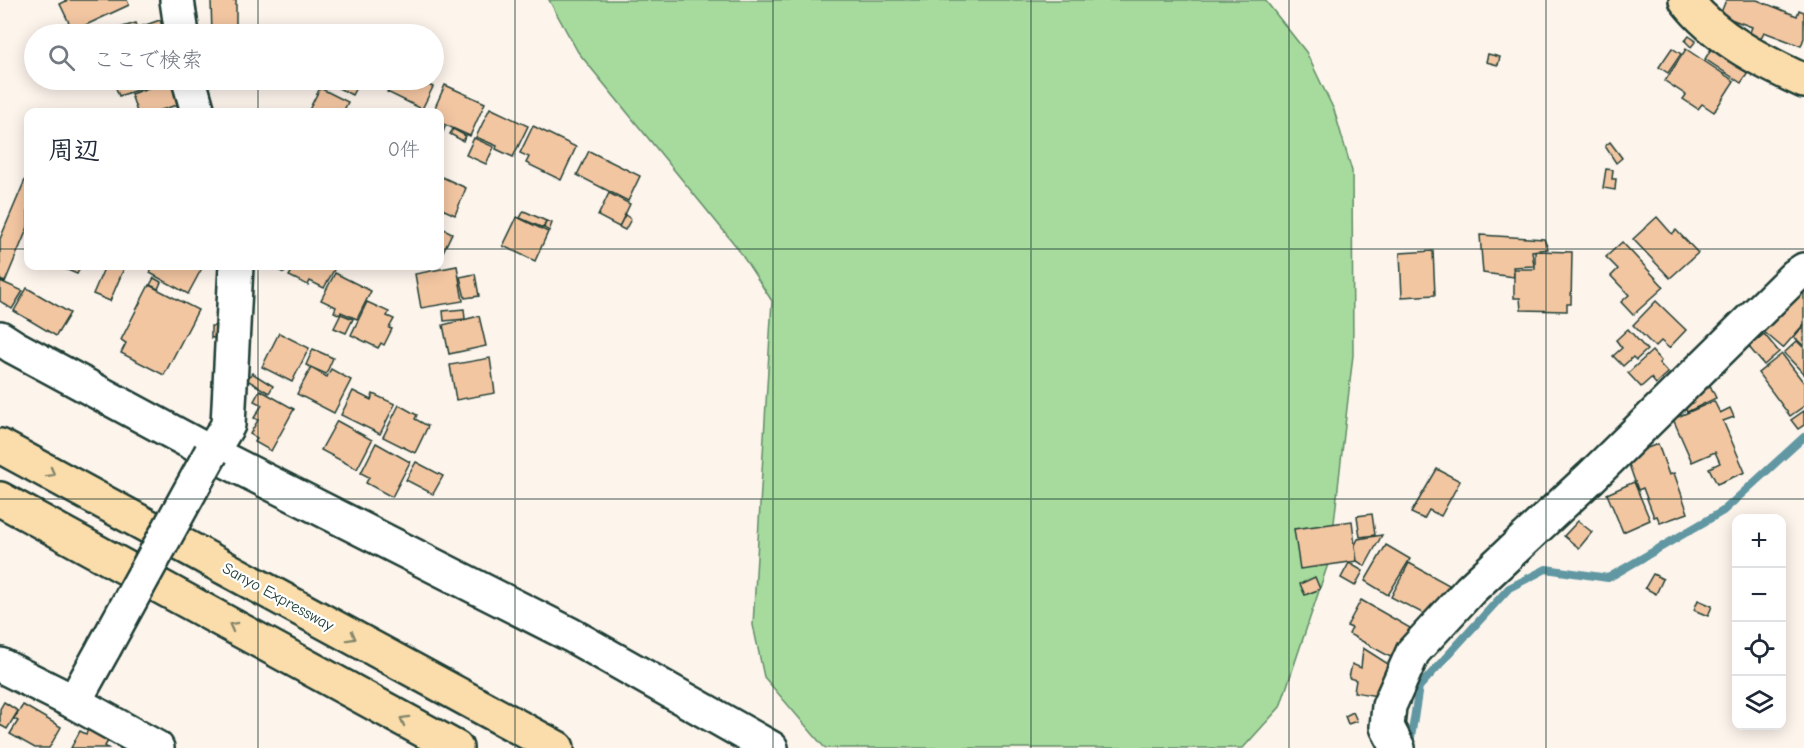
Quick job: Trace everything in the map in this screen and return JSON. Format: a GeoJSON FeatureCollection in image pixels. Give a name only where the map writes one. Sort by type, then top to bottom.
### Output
{"type":"FeatureCollection","features":[{"type":"Feature","properties":{"kind":"main road"},"geometry":{"type":"LineString","coordinates":[[1686,0],[1697,14],[1740,48],[1804,81]]}},
{"type":"Feature","properties":{"kind":"main road","name":"Sanyo Expressway"},"geometry":{"type":"LineString","coordinates":[[0,446],[557,748]]}},
{"type":"Feature","properties":{"kind":"main road"},"geometry":{"type":"LineString","coordinates":[[0,499],[456,748]]}},
{"type":"Feature","properties":{"kind":"street"},"geometry":{"type":"LineString","coordinates":[[177,0],[181,24]]}},
{"type":"Feature","properties":{"kind":"street"},"geometry":{"type":"LineString","coordinates":[[192,90],[197,108]]}},
{"type":"Feature","properties":{"kind":"street"},"geometry":{"type":"LineString","coordinates":[[74,702],[228,425],[236,270]]}},
{"type":"Feature","properties":{"kind":"street"},"geometry":{"type":"LineString","coordinates":[[1398,748],[1387,727],[1389,706],[1413,652],[1470,590],[1591,477],[1795,276],[1804,270]]}},
{"type":"Feature","properties":{"kind":"street"},"geometry":{"type":"LineString","coordinates":[[0,338],[211,453],[571,635],[771,748]]}},
{"type":"Feature","properties":{"kind":"street"},"geometry":{"type":"LineString","coordinates":[[0,665],[74,702],[157,748]]}},
{"type":"Feature","properties":{"kind":"green space"},"geometry":{"type":"Polygon","coordinates":[[[549,0],[1265,0],[1306,52],[1334,110],[1352,171],[1353,355],[1330,558],[1280,707],[1243,748],[826,748],[823,746],[764,677],[753,625],[772,301],[736,246],[578,52],[549,0]]]}},
{"type":"Feature","properties":{"kind":"building"},"geometry":{"type":"Polygon","coordinates":[[[68,0],[127,0],[129,5],[88,24],[70,24],[60,4],[68,0]]]}},
{"type":"Feature","properties":{"kind":"building"},"geometry":{"type":"Polygon","coordinates":[[[211,0],[236,0],[236,24],[212,24],[211,0]]]}},
{"type":"Feature","properties":{"kind":"building"},"geometry":{"type":"Polygon","coordinates":[[[1726,0],[1757,0],[1797,16],[1799,10],[1804,12],[1804,38],[1801,46],[1764,32],[1760,40],[1749,35],[1752,27],[1720,15],[1726,0]]]}},
{"type":"Feature","properties":{"kind":"building"},"geometry":{"type":"Polygon","coordinates":[[[160,20],[161,24],[149,24],[160,20]]]}},
{"type":"Feature","properties":{"kind":"building"},"geometry":{"type":"Polygon","coordinates":[[[1689,36],[1696,41],[1691,47],[1685,41],[1689,36]]]}},
{"type":"Feature","properties":{"kind":"building"},"geometry":{"type":"Polygon","coordinates":[[[1672,48],[1681,54],[1668,73],[1659,67],[1672,48]]]}},
{"type":"Feature","properties":{"kind":"building"},"geometry":{"type":"Polygon","coordinates":[[[1686,49],[1734,81],[1714,112],[1702,104],[1698,109],[1683,99],[1686,95],[1665,81],[1686,49]]]}},
{"type":"Feature","properties":{"kind":"building"},"geometry":{"type":"Polygon","coordinates":[[[1711,49],[1748,73],[1741,83],[1705,59],[1711,49]]]}},
{"type":"Feature","properties":{"kind":"building"},"geometry":{"type":"Polygon","coordinates":[[[1488,54],[1500,57],[1498,65],[1486,62],[1488,54]]]}},
{"type":"Feature","properties":{"kind":"building"},"geometry":{"type":"Polygon","coordinates":[[[445,85],[485,103],[470,136],[444,124],[444,108],[435,108],[445,85]]]}},
{"type":"Feature","properties":{"kind":"building"},"geometry":{"type":"Polygon","coordinates":[[[117,90],[137,90],[119,96],[117,90]]]}},
{"type":"Feature","properties":{"kind":"building"},"geometry":{"type":"Polygon","coordinates":[[[142,90],[178,90],[183,103],[167,108],[136,108],[131,94],[142,90]]]}},
{"type":"Feature","properties":{"kind":"building"},"geometry":{"type":"Polygon","coordinates":[[[319,90],[324,90],[348,102],[345,108],[310,108],[319,90]]]}},
{"type":"Feature","properties":{"kind":"building"},"geometry":{"type":"Polygon","coordinates":[[[342,90],[355,90],[352,95],[342,90]]]}},
{"type":"Feature","properties":{"kind":"building"},"geometry":{"type":"Polygon","coordinates":[[[388,90],[432,90],[422,108],[387,92],[388,90]]]}},
{"type":"Feature","properties":{"kind":"building"},"geometry":{"type":"Polygon","coordinates":[[[490,108],[528,126],[513,157],[496,149],[497,146],[476,137],[490,108]]]}},
{"type":"Feature","properties":{"kind":"building"},"geometry":{"type":"Polygon","coordinates":[[[533,126],[576,147],[561,180],[526,163],[529,157],[520,153],[533,126]]]}},
{"type":"Feature","properties":{"kind":"building"},"geometry":{"type":"Polygon","coordinates":[[[453,129],[466,136],[463,141],[450,134],[453,129]]]}},
{"type":"Feature","properties":{"kind":"building"},"geometry":{"type":"Polygon","coordinates":[[[474,138],[494,147],[486,164],[466,155],[474,138]]]}},
{"type":"Feature","properties":{"kind":"building"},"geometry":{"type":"Polygon","coordinates":[[[1610,142],[1622,158],[1616,163],[1605,146],[1610,142]]]}},
{"type":"Feature","properties":{"kind":"building"},"geometry":{"type":"Polygon","coordinates":[[[589,151],[640,176],[628,201],[577,175],[589,151]]]}},
{"type":"Feature","properties":{"kind":"building"},"geometry":{"type":"Polygon","coordinates":[[[1606,169],[1613,170],[1612,179],[1616,179],[1615,190],[1603,188],[1606,169]]]}},
{"type":"Feature","properties":{"kind":"building"},"geometry":{"type":"Polygon","coordinates":[[[444,178],[466,188],[455,215],[444,210],[444,178]]]}},
{"type":"Feature","properties":{"kind":"building"},"geometry":{"type":"Polygon","coordinates":[[[24,182],[24,237],[5,282],[0,280],[0,239],[24,182]]]}},
{"type":"Feature","properties":{"kind":"building"},"geometry":{"type":"Polygon","coordinates":[[[609,193],[630,204],[619,227],[598,216],[609,193]]]}},
{"type":"Feature","properties":{"kind":"building"},"geometry":{"type":"Polygon","coordinates":[[[524,211],[546,221],[543,228],[520,218],[524,211]]]}},
{"type":"Feature","properties":{"kind":"building"},"geometry":{"type":"Polygon","coordinates":[[[625,215],[631,219],[625,230],[619,227],[625,215]]]}},
{"type":"Feature","properties":{"kind":"building"},"geometry":{"type":"Polygon","coordinates":[[[517,217],[548,232],[535,261],[503,246],[517,217]]]}},
{"type":"Feature","properties":{"kind":"building"},"geometry":{"type":"Polygon","coordinates":[[[1657,217],[1672,234],[1676,230],[1698,253],[1670,278],[1633,239],[1657,217]]]}},
{"type":"Feature","properties":{"kind":"building"},"geometry":{"type":"Polygon","coordinates":[[[546,221],[552,223],[549,231],[544,228],[546,221]]]}},
{"type":"Feature","properties":{"kind":"building"},"geometry":{"type":"Polygon","coordinates":[[[444,229],[452,233],[444,250],[444,229]]]}},
{"type":"Feature","properties":{"kind":"building"},"geometry":{"type":"Polygon","coordinates":[[[1480,235],[1544,239],[1548,249],[1532,251],[1534,266],[1513,267],[1514,277],[1483,273],[1480,235]]]}},
{"type":"Feature","properties":{"kind":"building"},"geometry":{"type":"Polygon","coordinates":[[[1622,242],[1664,287],[1633,315],[1621,302],[1629,295],[1611,276],[1618,269],[1606,257],[1622,242]]]}},
{"type":"Feature","properties":{"kind":"building"},"geometry":{"type":"Polygon","coordinates":[[[1433,251],[1435,295],[1402,297],[1400,253],[1433,251]]]}},
{"type":"Feature","properties":{"kind":"building"},"geometry":{"type":"Polygon","coordinates":[[[1535,251],[1572,252],[1571,304],[1567,304],[1567,311],[1521,310],[1520,298],[1514,298],[1514,269],[1535,269],[1535,251]]]}},
{"type":"Feature","properties":{"kind":"building"},"geometry":{"type":"Polygon","coordinates":[[[457,266],[463,301],[421,308],[415,274],[457,266]]]}},
{"type":"Feature","properties":{"kind":"building"},"geometry":{"type":"Polygon","coordinates":[[[68,270],[79,270],[77,274],[68,270]]]}},
{"type":"Feature","properties":{"kind":"building"},"geometry":{"type":"Polygon","coordinates":[[[103,270],[123,270],[110,301],[93,294],[103,270]]]}},
{"type":"Feature","properties":{"kind":"building"},"geometry":{"type":"Polygon","coordinates":[[[152,270],[201,270],[188,294],[150,273],[152,270]]]}},
{"type":"Feature","properties":{"kind":"building"},"geometry":{"type":"Polygon","coordinates":[[[293,270],[334,270],[324,288],[310,281],[308,285],[289,276],[293,270]]]}},
{"type":"Feature","properties":{"kind":"building"},"geometry":{"type":"Polygon","coordinates":[[[335,273],[371,291],[357,319],[341,312],[340,315],[334,312],[336,307],[321,300],[335,273]]]}},
{"type":"Feature","properties":{"kind":"building"},"geometry":{"type":"Polygon","coordinates":[[[475,274],[479,296],[465,298],[460,277],[475,274]]]}},
{"type":"Feature","properties":{"kind":"building"},"geometry":{"type":"Polygon","coordinates":[[[154,278],[161,282],[158,289],[150,285],[154,278]]]}},
{"type":"Feature","properties":{"kind":"building"},"geometry":{"type":"Polygon","coordinates":[[[0,281],[23,291],[12,309],[0,301],[0,281]]]}},
{"type":"Feature","properties":{"kind":"building"},"geometry":{"type":"Polygon","coordinates":[[[149,285],[198,310],[164,375],[121,353],[126,343],[121,340],[149,285]]]}},
{"type":"Feature","properties":{"kind":"building"},"geometry":{"type":"Polygon","coordinates":[[[1804,286],[1804,324],[1783,348],[1763,331],[1804,286]]]}},
{"type":"Feature","properties":{"kind":"building"},"geometry":{"type":"Polygon","coordinates":[[[27,288],[70,313],[56,336],[14,311],[27,288]]]}},
{"type":"Feature","properties":{"kind":"building"},"geometry":{"type":"Polygon","coordinates":[[[1656,301],[1686,330],[1669,348],[1661,341],[1655,347],[1633,325],[1656,301]]]}},
{"type":"Feature","properties":{"kind":"building"},"geometry":{"type":"Polygon","coordinates":[[[367,302],[389,312],[387,316],[394,319],[384,345],[381,343],[378,348],[351,335],[367,302]]]}},
{"type":"Feature","properties":{"kind":"building"},"geometry":{"type":"Polygon","coordinates":[[[464,309],[465,319],[444,321],[443,311],[464,309]]]}},
{"type":"Feature","properties":{"kind":"building"},"geometry":{"type":"Polygon","coordinates":[[[341,314],[353,319],[346,333],[334,328],[341,314]]]}},
{"type":"Feature","properties":{"kind":"building"},"geometry":{"type":"Polygon","coordinates":[[[479,316],[486,346],[449,354],[443,325],[479,316]]]}},
{"type":"Feature","properties":{"kind":"building"},"geometry":{"type":"Polygon","coordinates":[[[1804,325],[1804,346],[1794,337],[1804,325]]]}},
{"type":"Feature","properties":{"kind":"building"},"geometry":{"type":"Polygon","coordinates":[[[211,326],[217,326],[217,337],[211,338],[211,326]]]}},
{"type":"Feature","properties":{"kind":"building"},"geometry":{"type":"Polygon","coordinates":[[[1628,329],[1647,350],[1636,360],[1633,357],[1623,366],[1613,356],[1622,348],[1616,340],[1628,329]]]}},
{"type":"Feature","properties":{"kind":"building"},"geometry":{"type":"Polygon","coordinates":[[[279,333],[309,348],[292,382],[262,367],[279,333]]]}},
{"type":"Feature","properties":{"kind":"building"},"geometry":{"type":"Polygon","coordinates":[[[1764,334],[1779,352],[1764,365],[1749,347],[1764,334]]]}},
{"type":"Feature","properties":{"kind":"building"},"geometry":{"type":"Polygon","coordinates":[[[1797,341],[1804,348],[1804,374],[1784,353],[1797,341]]]}},
{"type":"Feature","properties":{"kind":"building"},"geometry":{"type":"Polygon","coordinates":[[[313,349],[333,358],[326,374],[306,365],[313,349]]]}},
{"type":"Feature","properties":{"kind":"building"},"geometry":{"type":"Polygon","coordinates":[[[1652,351],[1668,373],[1656,384],[1651,378],[1641,387],[1628,373],[1652,351]]]}},
{"type":"Feature","properties":{"kind":"building"},"geometry":{"type":"Polygon","coordinates":[[[1782,354],[1804,383],[1804,406],[1790,416],[1758,373],[1782,354]]]}},
{"type":"Feature","properties":{"kind":"building"},"geometry":{"type":"Polygon","coordinates":[[[490,358],[495,393],[456,400],[450,365],[490,358]]]}},
{"type":"Feature","properties":{"kind":"building"},"geometry":{"type":"Polygon","coordinates":[[[311,368],[327,377],[331,369],[351,380],[334,413],[297,394],[311,368]]]}},
{"type":"Feature","properties":{"kind":"building"},"geometry":{"type":"Polygon","coordinates":[[[252,373],[273,386],[269,393],[247,380],[252,373]]]}},
{"type":"Feature","properties":{"kind":"building"},"geometry":{"type":"Polygon","coordinates":[[[1707,379],[1716,398],[1687,412],[1683,403],[1707,379]]]}},
{"type":"Feature","properties":{"kind":"building"},"geometry":{"type":"Polygon","coordinates":[[[260,390],[294,409],[271,451],[255,442],[257,438],[250,434],[258,420],[254,418],[262,405],[254,401],[260,390]]]}},
{"type":"Feature","properties":{"kind":"building"},"geometry":{"type":"Polygon","coordinates":[[[353,391],[371,400],[373,394],[395,404],[380,434],[341,415],[353,391]]]}},
{"type":"Feature","properties":{"kind":"building"},"geometry":{"type":"Polygon","coordinates":[[[1714,401],[1720,413],[1730,408],[1734,417],[1723,421],[1745,472],[1717,484],[1709,468],[1720,463],[1715,452],[1692,462],[1673,419],[1714,401]]]}},
{"type":"Feature","properties":{"kind":"building"},"geometry":{"type":"Polygon","coordinates":[[[399,405],[417,415],[415,419],[428,426],[415,453],[383,437],[399,405]]]}},
{"type":"Feature","properties":{"kind":"building"},"geometry":{"type":"Polygon","coordinates":[[[1804,411],[1804,425],[1798,429],[1791,420],[1804,411]]]}},
{"type":"Feature","properties":{"kind":"building"},"geometry":{"type":"Polygon","coordinates":[[[337,421],[372,440],[357,469],[321,450],[337,421]]]}},
{"type":"Feature","properties":{"kind":"building"},"geometry":{"type":"Polygon","coordinates":[[[376,443],[410,462],[392,497],[366,483],[369,477],[361,473],[376,443]]]}},
{"type":"Feature","properties":{"kind":"building"},"geometry":{"type":"Polygon","coordinates":[[[1658,444],[1669,475],[1674,473],[1688,513],[1660,523],[1657,516],[1654,517],[1643,488],[1638,490],[1626,456],[1658,444]]]}},
{"type":"Feature","properties":{"kind":"building"},"geometry":{"type":"Polygon","coordinates":[[[416,462],[443,476],[433,494],[406,480],[416,462]]]}},
{"type":"Feature","properties":{"kind":"building"},"geometry":{"type":"Polygon","coordinates":[[[1437,469],[1460,481],[1441,516],[1429,510],[1424,519],[1411,513],[1437,469]]]}},
{"type":"Feature","properties":{"kind":"building"},"geometry":{"type":"Polygon","coordinates":[[[1634,482],[1650,520],[1623,532],[1607,494],[1634,482]]]}},
{"type":"Feature","properties":{"kind":"building"},"geometry":{"type":"Polygon","coordinates":[[[1372,514],[1375,535],[1360,537],[1357,516],[1372,514]]]}},
{"type":"Feature","properties":{"kind":"building"},"geometry":{"type":"Polygon","coordinates":[[[1352,521],[1357,561],[1300,569],[1294,529],[1352,521]]]}},
{"type":"Feature","properties":{"kind":"building"},"geometry":{"type":"Polygon","coordinates":[[[1578,521],[1592,532],[1579,548],[1564,536],[1578,521]]]}},
{"type":"Feature","properties":{"kind":"building"},"geometry":{"type":"Polygon","coordinates":[[[1382,535],[1365,566],[1357,561],[1355,545],[1358,539],[1382,535]]]}},
{"type":"Feature","properties":{"kind":"building"},"geometry":{"type":"Polygon","coordinates":[[[1386,545],[1410,559],[1388,595],[1365,581],[1386,545]]]}},
{"type":"Feature","properties":{"kind":"building"},"geometry":{"type":"Polygon","coordinates":[[[1349,563],[1363,571],[1355,586],[1341,578],[1349,563]]]}},
{"type":"Feature","properties":{"kind":"building"},"geometry":{"type":"Polygon","coordinates":[[[1409,563],[1449,585],[1432,618],[1391,597],[1409,563]]]}},
{"type":"Feature","properties":{"kind":"building"},"geometry":{"type":"Polygon","coordinates":[[[1653,574],[1663,579],[1656,594],[1645,588],[1653,574]]]}},
{"type":"Feature","properties":{"kind":"building"},"geometry":{"type":"Polygon","coordinates":[[[1315,577],[1320,589],[1305,595],[1300,584],[1315,577]]]}},
{"type":"Feature","properties":{"kind":"building"},"geometry":{"type":"Polygon","coordinates":[[[1361,600],[1410,628],[1394,659],[1349,634],[1352,628],[1347,626],[1361,600]]]}},
{"type":"Feature","properties":{"kind":"building"},"geometry":{"type":"Polygon","coordinates":[[[1698,600],[1712,606],[1708,616],[1694,610],[1698,600]]]}},
{"type":"Feature","properties":{"kind":"building"},"geometry":{"type":"Polygon","coordinates":[[[1363,648],[1393,667],[1383,697],[1354,692],[1356,680],[1349,678],[1352,664],[1361,668],[1363,648]]]}},
{"type":"Feature","properties":{"kind":"building"},"geometry":{"type":"Polygon","coordinates":[[[4,702],[18,711],[7,729],[0,725],[0,709],[4,702]]]}},
{"type":"Feature","properties":{"kind":"building"},"geometry":{"type":"Polygon","coordinates":[[[23,705],[61,727],[49,748],[35,748],[10,734],[18,721],[14,719],[23,705]]]}},
{"type":"Feature","properties":{"kind":"building"},"geometry":{"type":"Polygon","coordinates":[[[1353,712],[1357,721],[1348,724],[1345,716],[1353,712]]]}},
{"type":"Feature","properties":{"kind":"building"},"geometry":{"type":"Polygon","coordinates":[[[88,730],[108,741],[105,746],[108,748],[71,748],[80,731],[86,734],[88,730]]]}},
{"type":"Feature","properties":{"kind":"waterway"},"geometry":{"type":"LineString","coordinates":[[1412,748],[1410,744],[1419,687],[1509,588],[1546,569],[1608,578],[1723,511],[1804,437]]}}]}
